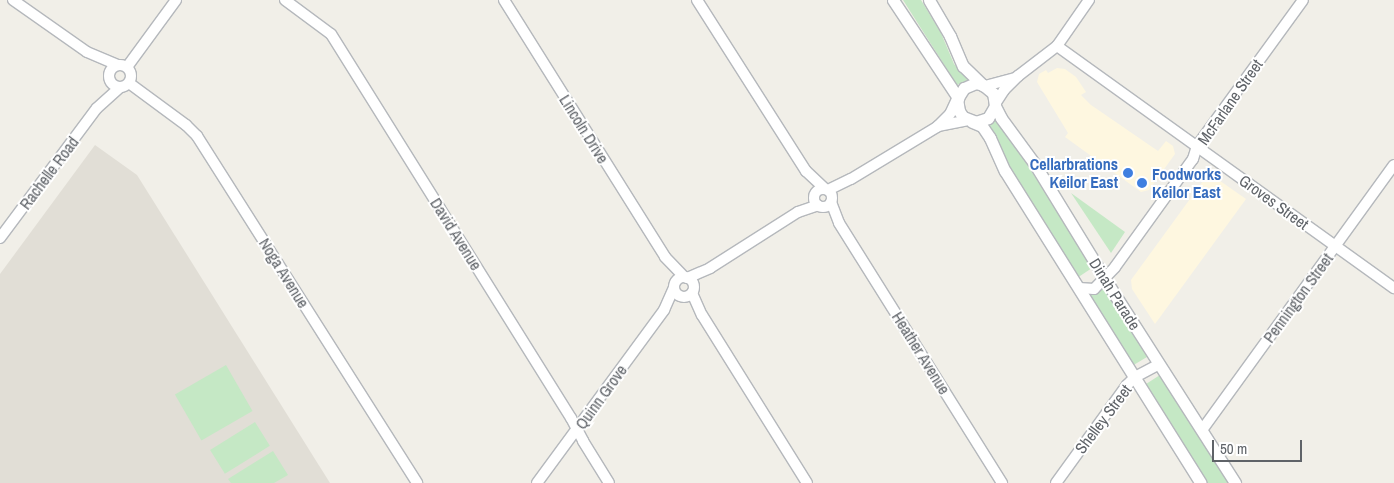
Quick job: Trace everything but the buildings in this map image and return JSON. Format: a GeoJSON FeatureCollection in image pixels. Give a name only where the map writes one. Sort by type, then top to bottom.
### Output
{"type":"FeatureCollection","features":[{"type":"Feature","properties":{"kind":"street"},"geometry":{"type":"LineString","coordinates":[[13,0],[87,52],[110,77],[114,85],[124,85],[131,72],[122,66],[87,52]]}},
{"type":"Feature","properties":{"kind":"street"},"geometry":{"type":"LineString","coordinates":[[110,77],[111,69],[122,66],[176,0]]}},
{"type":"Feature","properties":{"kind":"street","name":"David Avenue"},"geometry":{"type":"LineString","coordinates":[[285,0],[330,34],[577,428],[582,441],[609,483]]}},
{"type":"Feature","properties":{"kind":"street","name":"Lincoln Drive"},"geometry":{"type":"LineString","coordinates":[[504,0],[665,257],[686,277],[688,293],[676,294],[665,257]]}},
{"type":"Feature","properties":{"kind":"street","name":"Heather Avenue"},"geometry":{"type":"LineString","coordinates":[[697,0],[1002,483]]}},
{"type":"Feature","properties":{"kind":"street"},"geometry":{"type":"LineString","coordinates":[[893,0],[957,98],[959,111],[968,120],[982,121],[993,113],[995,105],[1004,90],[1018,76],[1057,46],[1089,0]]}},
{"type":"Feature","properties":{"kind":"street"},"geometry":{"type":"LineString","coordinates":[[929,0],[950,36],[962,66],[993,93],[995,105]]}},
{"type":"Feature","properties":{"kind":"street","name":"McFarlane Street"},"geometry":{"type":"LineString","coordinates":[[1079,288],[1094,289],[1105,279],[1160,205],[1192,159],[1197,146],[1303,0]]}},
{"type":"Feature","properties":{"kind":"street","name":"Groves Street"},"geometry":{"type":"LineString","coordinates":[[1057,46],[1394,288]]}},
{"type":"Feature","properties":{"kind":"street"},"geometry":{"type":"LineString","coordinates":[[957,98],[964,88],[970,84],[984,85],[1018,76]]}},
{"type":"Feature","properties":{"kind":"street","name":"Rachelle Road"},"geometry":{"type":"LineString","coordinates":[[97,108],[110,77]]}},
{"type":"Feature","properties":{"kind":"street","name":"Rachelle Road"},"geometry":{"type":"LineString","coordinates":[[0,238],[97,108],[124,85]]}},
{"type":"Feature","properties":{"kind":"street","name":"Noga Avenue"},"geometry":{"type":"LineString","coordinates":[[124,85],[186,124],[197,136],[417,483]]}},
{"type":"Feature","properties":{"kind":"street","name":"Quinn Grove"},"geometry":{"type":"LineString","coordinates":[[537,483],[664,310],[678,279],[710,268],[937,127],[950,114],[957,98]]}},
{"type":"Feature","properties":{"kind":"street","name":"Dinah Parade"},"geometry":{"type":"LineString","coordinates":[[995,105],[1034,163],[1105,279],[1235,483]]}},
{"type":"Feature","properties":{"kind":"street","name":"Quinn Grove"},"geometry":{"type":"LineString","coordinates":[[937,127],[968,120]]}},
{"type":"Feature","properties":{"kind":"street","name":"Dinah Parade"},"geometry":{"type":"LineString","coordinates":[[968,120],[982,126],[990,138],[1005,171],[1202,483]]}},
{"type":"Feature","properties":{"kind":"street","name":"Pennington Street"},"geometry":{"type":"LineString","coordinates":[[1202,430],[1394,165]]}},
{"type":"Feature","properties":{"kind":"street","name":"Quinn Grove"},"geometry":{"type":"LineString","coordinates":[[664,310],[688,293],[710,268]]}},
{"type":"Feature","properties":{"kind":"street"},"geometry":{"type":"LineString","coordinates":[[688,293],[807,483]]}},
{"type":"Feature","properties":{"kind":"street","name":"Shelley Street"},"geometry":{"type":"LineString","coordinates":[[1056,483],[1127,385],[1135,377],[1159,364]]}},
{"type":"Feature","properties":{"kind":"shaded area"},"geometry":{"type":"Polygon","coordinates":[[[1057,68],[1065,69],[1076,77],[1086,92],[1081,95],[1091,105],[1158,151],[1166,141],[1173,146],[1175,154],[1149,190],[1141,192],[1065,137],[1068,133],[1037,82],[1039,74],[1046,70],[1048,73],[1057,68]]]}},
{"type":"Feature","properties":{"kind":"shaded area"},"geometry":{"type":"Polygon","coordinates":[[[95,145],[137,175],[330,483],[0,483],[0,274],[95,145]]]}},
{"type":"Feature","properties":{"kind":"shaded area"},"geometry":{"type":"Polygon","coordinates":[[[1213,176],[1246,199],[1155,324],[1132,289],[1131,280],[1206,177],[1213,176]]]}},
{"type":"Feature","properties":{"kind":"green space"},"geometry":{"type":"Polygon","coordinates":[[[903,0],[921,0],[941,33],[954,64],[968,80],[957,85],[903,0]]]}},
{"type":"Feature","properties":{"kind":"green space"},"geometry":{"type":"Polygon","coordinates":[[[995,117],[1005,129],[1092,268],[1077,278],[1019,184],[986,123],[995,117]]]}},
{"type":"Feature","properties":{"kind":"green space"},"geometry":{"type":"Polygon","coordinates":[[[1071,193],[1125,232],[1111,253],[1071,193]]]}},
{"type":"Feature","properties":{"kind":"green space"},"geometry":{"type":"Polygon","coordinates":[[[1106,286],[1148,356],[1132,366],[1090,296],[1106,286]]]}},
{"type":"Feature","properties":{"kind":"green space"},"geometry":{"type":"Polygon","coordinates":[[[226,365],[252,411],[201,440],[175,394],[226,365]]]}},
{"type":"Feature","properties":{"kind":"green space"},"geometry":{"type":"Polygon","coordinates":[[[1160,375],[1228,483],[1207,483],[1146,384],[1160,375]]]}},
{"type":"Feature","properties":{"kind":"green space"},"geometry":{"type":"Polygon","coordinates":[[[255,422],[270,446],[225,474],[210,450],[255,422]]]}},
{"type":"Feature","properties":{"kind":"green space"},"geometry":{"type":"Polygon","coordinates":[[[273,451],[288,475],[274,483],[231,483],[228,479],[273,451]]]}},
{"type":"Feature","properties":{"kind":"place","name":"Cellarbrations Keilor East"},"geometry":{"type":"Point","coordinates":[1128,173]}},
{"type":"Feature","properties":{"kind":"place","name":"Foodworks Keilor East"},"geometry":{"type":"Point","coordinates":[1142,183]}}]}
